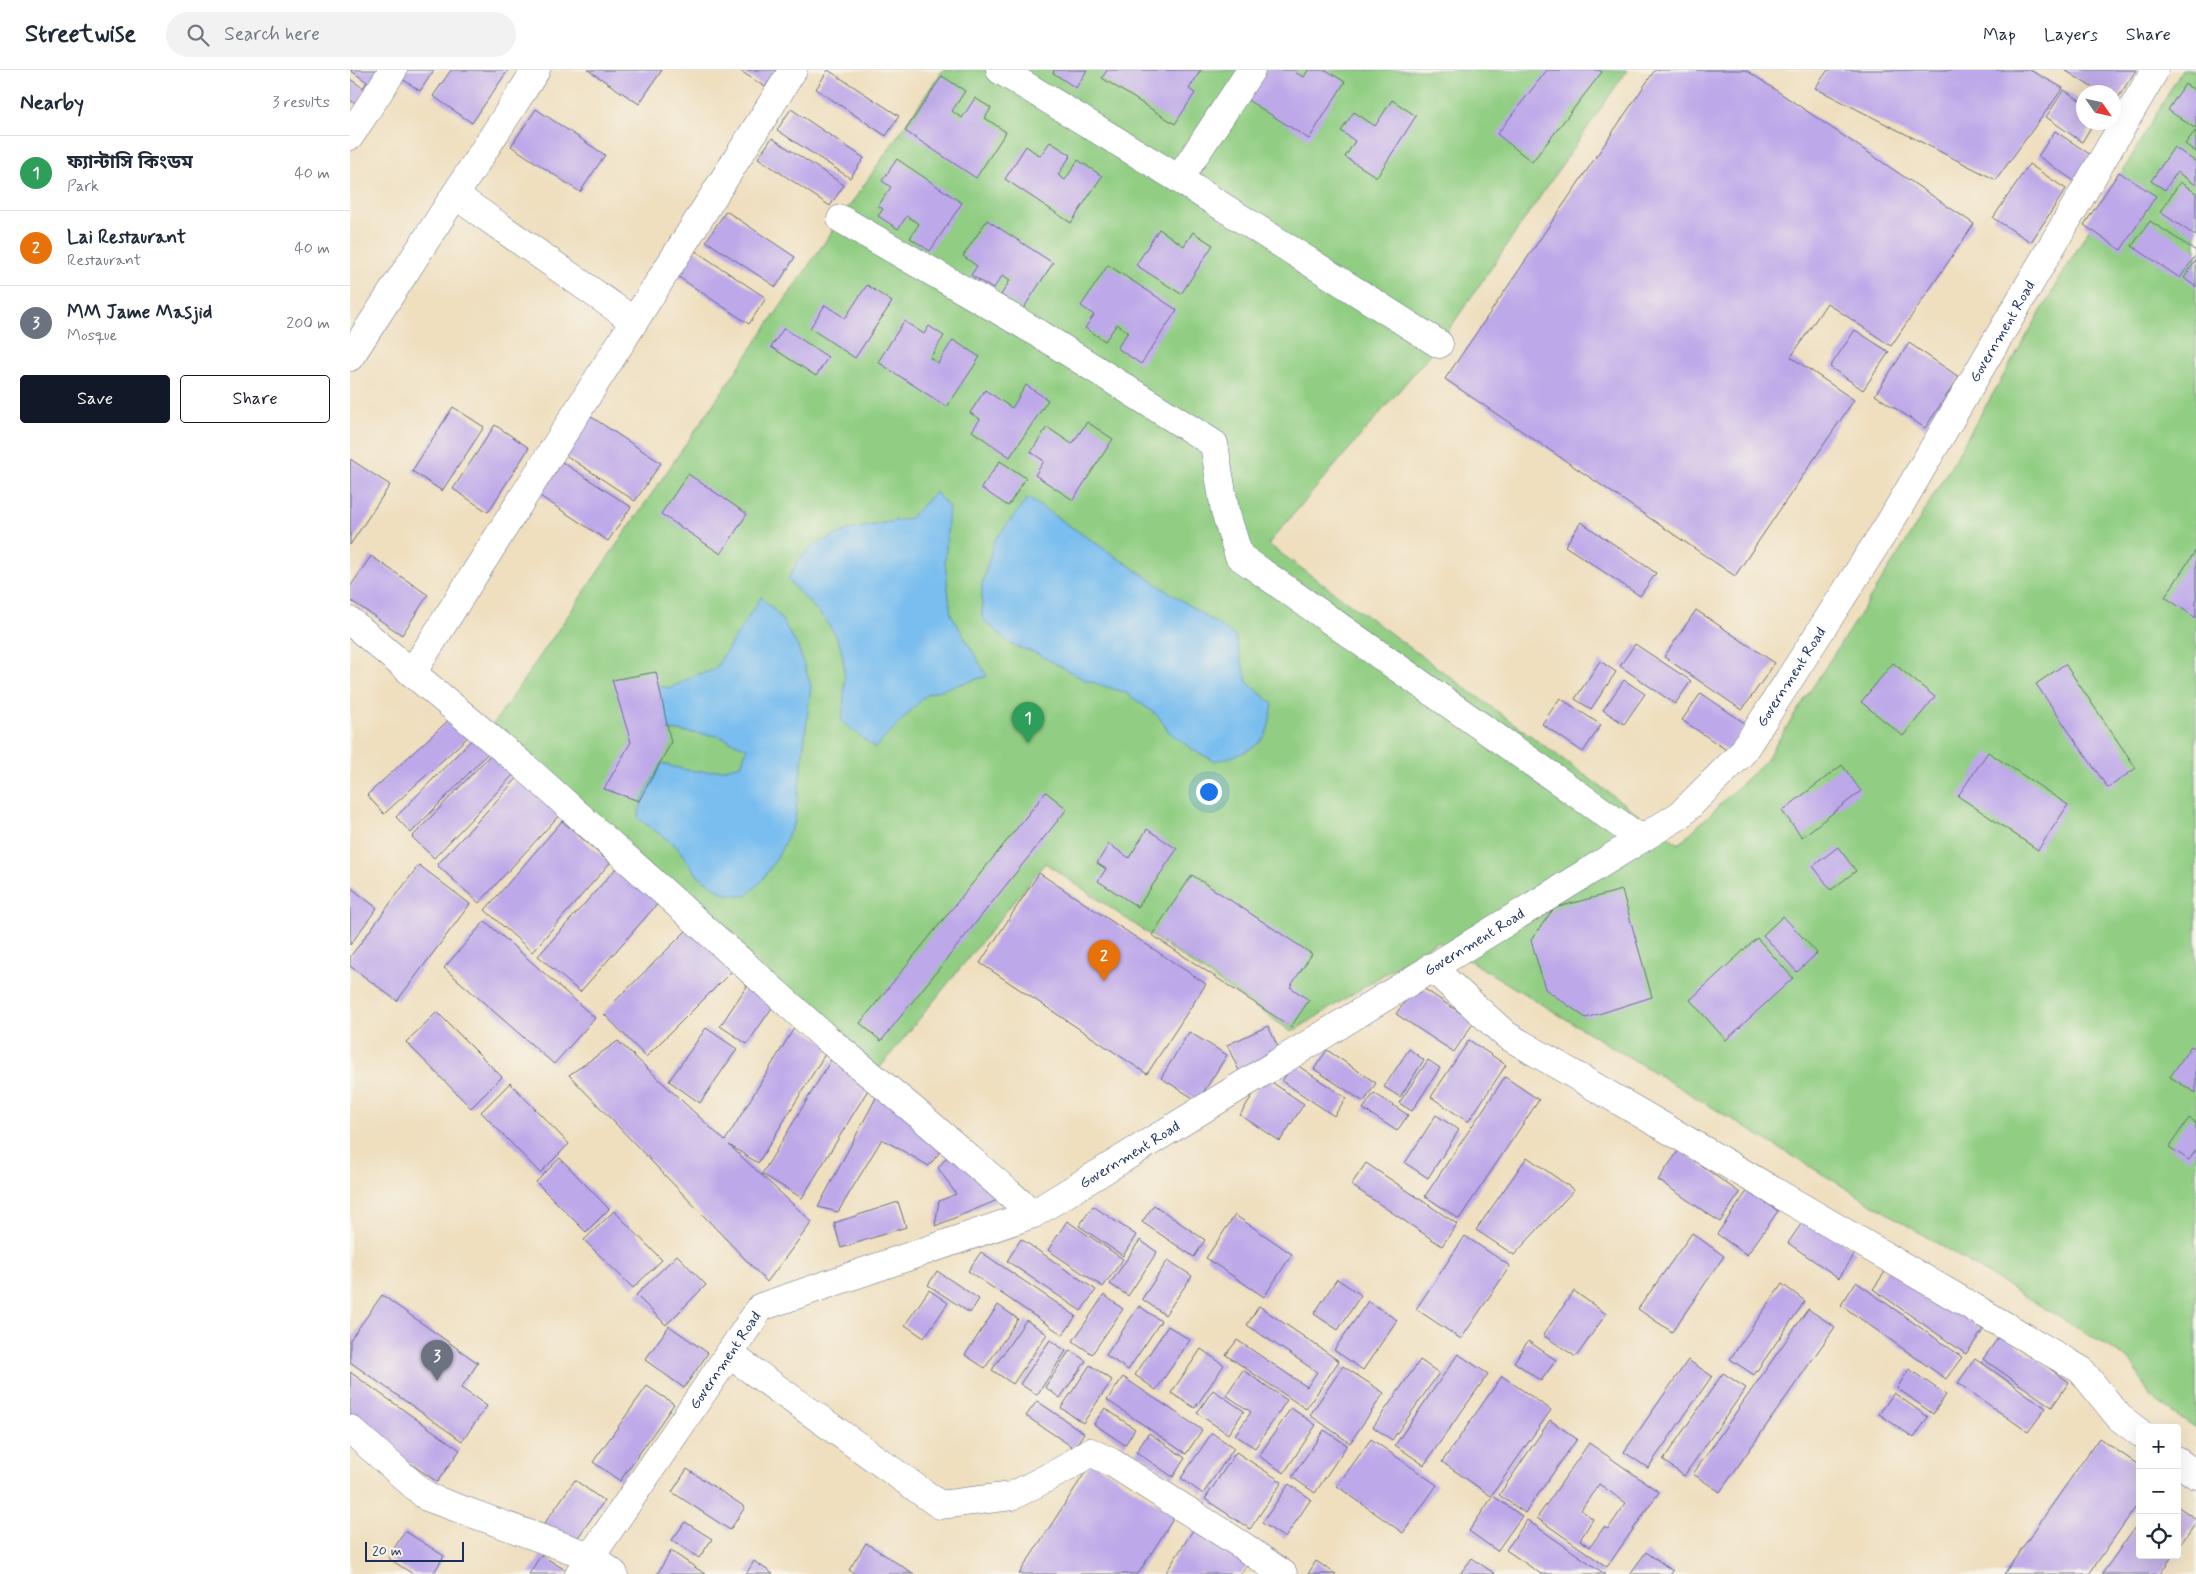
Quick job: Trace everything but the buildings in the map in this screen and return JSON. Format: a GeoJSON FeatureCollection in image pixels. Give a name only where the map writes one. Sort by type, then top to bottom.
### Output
{"type":"FeatureCollection","features":[{"type":"Feature","properties":{"kind":"street"},"geometry":{"type":"LineString","coordinates":[[350,136],[393,70]]}},
{"type":"Feature","properties":{"kind":"street"},"geometry":{"type":"LineString","coordinates":[[350,357],[536,70]]}},
{"type":"Feature","properties":{"kind":"street"},"geometry":{"type":"LineString","coordinates":[[412,673],[793,70]]}},
{"type":"Feature","properties":{"kind":"street"},"geometry":{"type":"LineString","coordinates":[[1000,70],[1179,179],[1439,344]]}},
{"type":"Feature","properties":{"kind":"street"},"geometry":{"type":"LineString","coordinates":[[1179,179],[1251,70]]}},
{"type":"Feature","properties":{"kind":"street","name":"Government Road"},"geometry":{"type":"LineString","coordinates":[[586,1566],[761,1307],[1033,1214],[1680,816],[1742,753],[1889,524],[2155,70]]}},
{"type":"Feature","properties":{"kind":"street"},"geometry":{"type":"LineString","coordinates":[[455,195],[634,320]]}},
{"type":"Feature","properties":{"kind":"street"},"geometry":{"type":"LineString","coordinates":[[841,219],[1038,333],[1214,444],[1225,511],[1239,556],[1641,839]]}},
{"type":"Feature","properties":{"kind":"street"},"geometry":{"type":"LineString","coordinates":[[350,621],[525,767],[825,1037],[1033,1214]]}},
{"type":"Feature","properties":{"kind":"street"},"geometry":{"type":"LineString","coordinates":[[1431,968],[1506,1035],[2081,1370],[2119,1417],[2136,1430]]}},
{"type":"Feature","properties":{"kind":"street"},"geometry":{"type":"LineString","coordinates":[[730,1354],[940,1504],[1012,1496],[1066,1468],[1090,1452],[1111,1462],[1240,1544],[1283,1574]]}},
{"type":"Feature","properties":{"kind":"street"},"geometry":{"type":"LineString","coordinates":[[350,1429],[426,1497],[586,1566],[614,1574]]}},
{"type":"Feature","properties":{"kind":"street"},"geometry":{"type":"LineString","coordinates":[[2181,1464],[2196,1475]]}},
{"type":"Feature","properties":{"kind":"green space"},"geometry":{"type":"Polygon","coordinates":[[[943,70],[1627,70],[1439,344],[1268,544],[1679,844],[1765,761],[1908,539],[2182,70],[2196,70],[2196,1428],[2151,1397],[2130,1360],[1437,941],[1292,1032],[1045,863],[878,1070],[492,726],[943,70]]]}},
{"type":"Feature","properties":{"kind":"water"},"geometry":{"type":"Polygon","coordinates":[[[935,492],[949,507],[945,562],[951,614],[987,676],[927,694],[875,748],[842,722],[844,675],[841,648],[825,621],[788,580],[798,560],[814,545],[848,530],[910,518],[935,492]]]}},
{"type":"Feature","properties":{"kind":"water"},"geometry":{"type":"Polygon","coordinates":[[[1028,498],[1235,636],[1247,682],[1273,704],[1267,731],[1258,743],[1238,755],[1215,761],[1193,750],[1169,732],[1158,716],[1126,693],[1085,680],[1038,654],[1012,645],[982,619],[982,585],[994,541],[1028,498]]]}},
{"type":"Feature","properties":{"kind":"water"},"geometry":{"type":"Polygon","coordinates":[[[761,597],[779,615],[798,647],[811,686],[795,821],[777,858],[762,880],[747,896],[725,894],[697,875],[677,847],[638,818],[642,801],[662,763],[692,771],[720,770],[741,765],[747,748],[718,736],[661,729],[654,685],[670,688],[696,675],[714,670],[761,597]]]}},
{"type":"Feature","properties":{"kind":"place","name":"ফ্যান্টাসি কিংডম"},"geometry":{"type":"Point","coordinates":[1028,743]}},
{"type":"Feature","properties":{"kind":"place","name":"Lai Restaurant"},"geometry":{"type":"Point","coordinates":[1104,981]}},
{"type":"Feature","properties":{"kind":"place","name":"MM Jame Masjid"},"geometry":{"type":"Point","coordinates":[437,1381]}}]}
